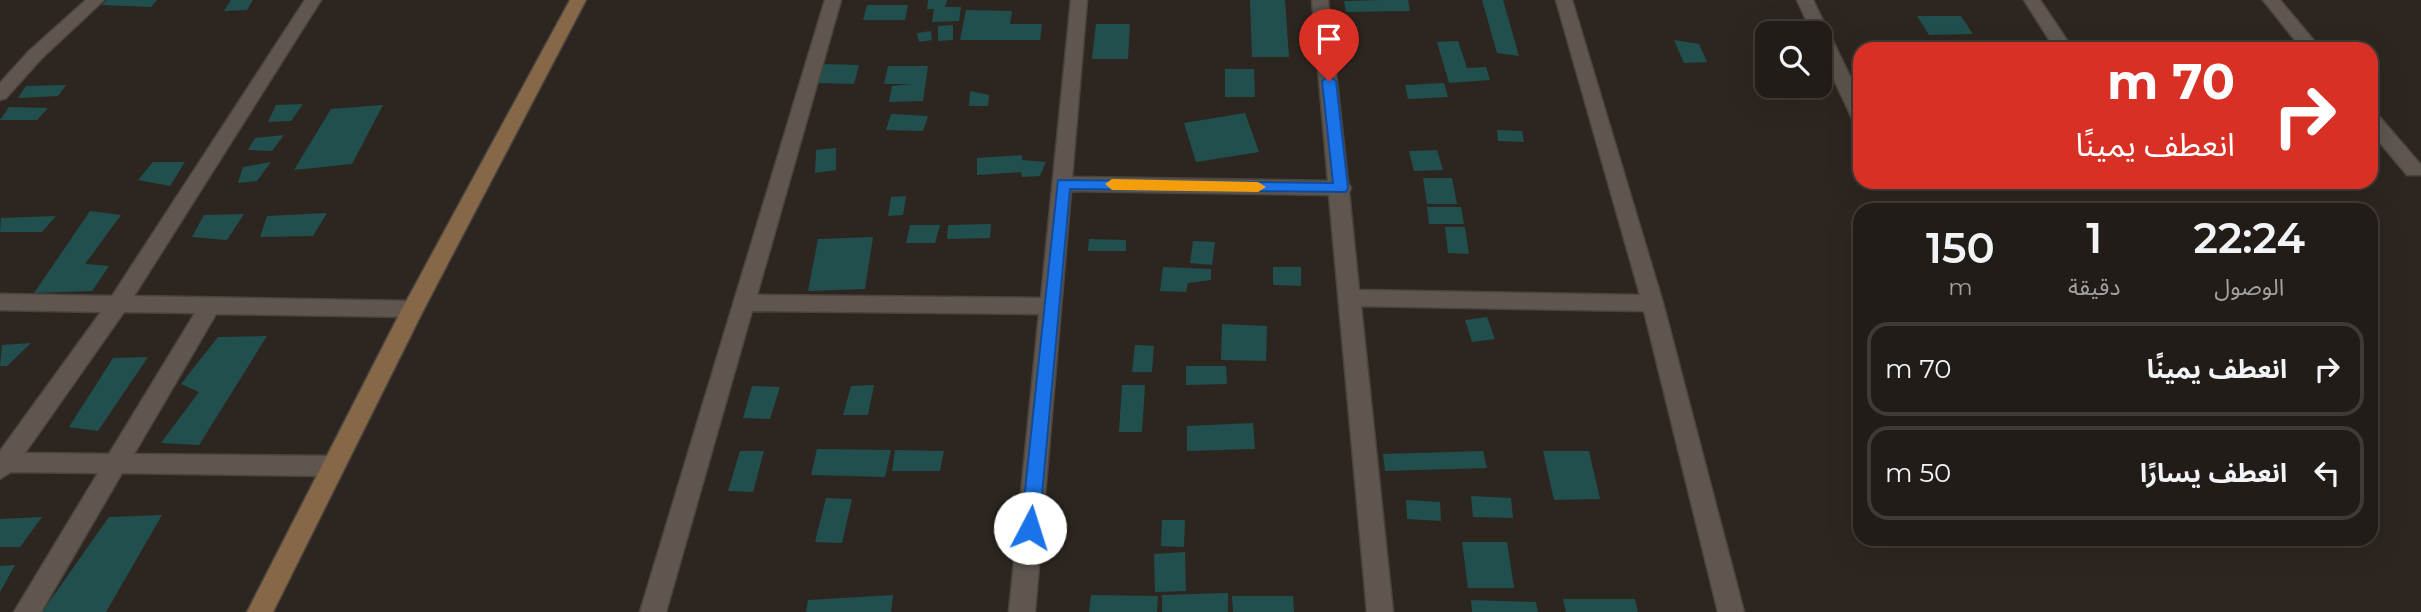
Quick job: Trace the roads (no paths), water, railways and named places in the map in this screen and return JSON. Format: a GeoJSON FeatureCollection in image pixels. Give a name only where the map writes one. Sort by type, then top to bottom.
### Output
{"type":"FeatureCollection","features":[{"type":"Feature","properties":{"kind":"street"},"geometry":{"type":"LineString","coordinates":[[0,94],[36,55],[96,0]]}},
{"type":"Feature","properties":{"kind":"street"},"geometry":{"type":"LineString","coordinates":[[2,465],[118,304],[313,0]]}},
{"type":"Feature","properties":{"kind":"street"},"geometry":{"type":"LineString","coordinates":[[260,612],[413,309],[578,0]]}},
{"type":"Feature","properties":{"kind":"street"},"geometry":{"type":"LineString","coordinates":[[653,612],[833,0]]}},
{"type":"Feature","properties":{"kind":"street"},"geometry":{"type":"LineString","coordinates":[[1022,612],[1079,0]]}},
{"type":"Feature","properties":{"kind":"street"},"geometry":{"type":"LineString","coordinates":[[1320,0],[1341,188],[1380,612]]}},
{"type":"Feature","properties":{"kind":"street"},"geometry":{"type":"LineString","coordinates":[[1564,0],[1653,303],[1731,612]]}},
{"type":"Feature","properties":{"kind":"street"},"geometry":{"type":"LineString","coordinates":[[1805,0],[1853,101]]}},
{"type":"Feature","properties":{"kind":"street"},"geometry":{"type":"LineString","coordinates":[[2032,0],[2059,42]]}},
{"type":"Feature","properties":{"kind":"street"},"geometry":{"type":"LineString","coordinates":[[2271,0],[2306,42]]}},
{"type":"Feature","properties":{"kind":"street"},"geometry":{"type":"LineString","coordinates":[[2378,127],[2414,170]]}},
{"type":"Feature","properties":{"kind":"street"},"geometry":{"type":"LineString","coordinates":[[1063,184],[1341,188]]}},
{"type":"Feature","properties":{"kind":"street"},"geometry":{"type":"LineString","coordinates":[[1350,298],[1653,303]]}},
{"type":"Feature","properties":{"kind":"street"},"geometry":{"type":"LineString","coordinates":[[0,302],[413,309]]}},
{"type":"Feature","properties":{"kind":"street"},"geometry":{"type":"LineString","coordinates":[[745,303],[1052,306]]}},
{"type":"Feature","properties":{"kind":"street"},"geometry":{"type":"LineString","coordinates":[[27,612],[211,306]]}},
{"type":"Feature","properties":{"kind":"street"},"geometry":{"type":"LineString","coordinates":[[2,465],[333,466]]}}]}
